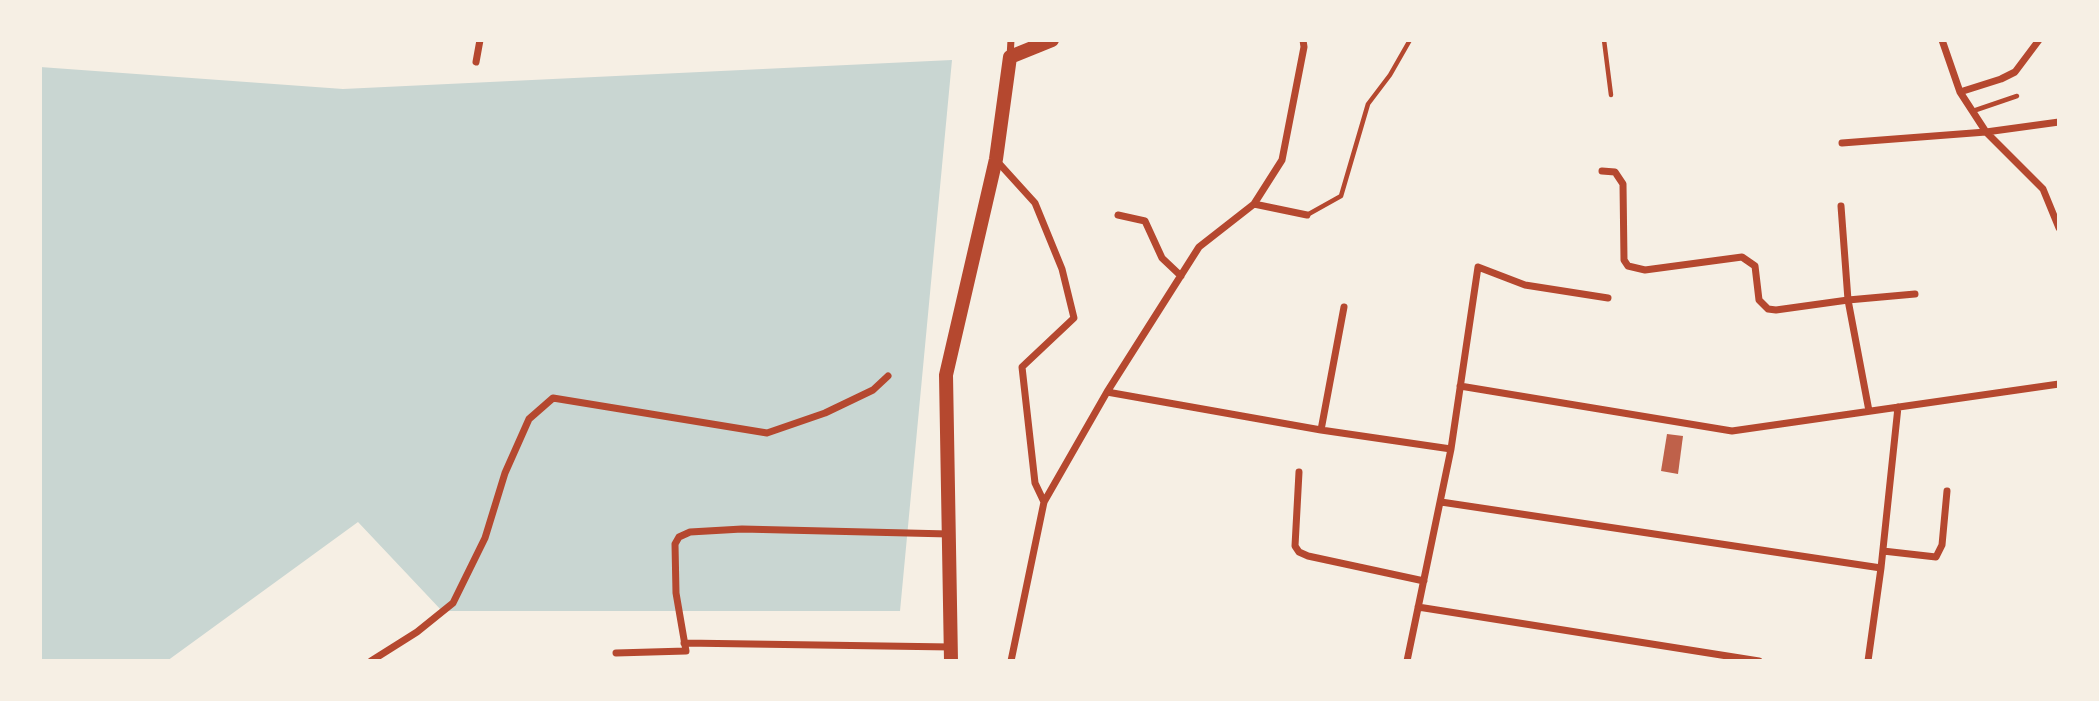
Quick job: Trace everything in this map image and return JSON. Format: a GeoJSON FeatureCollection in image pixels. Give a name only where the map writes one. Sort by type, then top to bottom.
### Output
{"type":"FeatureCollection","features":[{"type":"Feature","properties":{"kind":"main road"},"geometry":{"type":"LineString","coordinates":[[951,654],[946,375],[996,159],[1010,57],[1052,40]]}},
{"type":"Feature","properties":{"kind":"street"},"geometry":{"type":"LineString","coordinates":[[477,62],[480,40]]}},
{"type":"Feature","properties":{"kind":"street"},"geometry":{"type":"LineString","coordinates":[[1010,57],[1011,40]]}},
{"type":"Feature","properties":{"kind":"street"},"geometry":{"type":"LineString","coordinates":[[1011,661],[1044,502],[1107,392],[1199,247],[1254,204],[1282,160],[1304,47],[1303,40]]}},
{"type":"Feature","properties":{"kind":"street"},"geometry":{"type":"LineString","coordinates":[[1942,40],[1960,92],[1986,132],[2043,189],[2056,214],[2059,228]]}},
{"type":"Feature","properties":{"kind":"street"},"geometry":{"type":"LineString","coordinates":[[1960,92],[2015,72],[2039,40]]}},
{"type":"Feature","properties":{"kind":"street"},"geometry":{"type":"LineString","coordinates":[[1842,143],[1986,132],[2059,122]]}},
{"type":"Feature","properties":{"kind":"street"},"geometry":{"type":"LineString","coordinates":[[996,159],[1035,203],[1062,269],[1074,318],[1022,367],[1035,483],[1044,502]]}},
{"type":"Feature","properties":{"kind":"street"},"geometry":{"type":"LineString","coordinates":[[1602,171],[1615,173],[1623,184],[1624,260],[1628,266],[1645,270],[1742,257],[1755,266],[1759,300],[1768,309],[1776,310],[1915,294]]}},
{"type":"Feature","properties":{"kind":"street"},"geometry":{"type":"LineString","coordinates":[[1254,204],[1307,215]]}},
{"type":"Feature","properties":{"kind":"street"},"geometry":{"type":"LineString","coordinates":[[1840,206],[1848,300],[1869,411]]}},
{"type":"Feature","properties":{"kind":"street"},"geometry":{"type":"LineString","coordinates":[[1118,215],[1145,221],[1162,258],[1181,275]]}},
{"type":"Feature","properties":{"kind":"street"},"geometry":{"type":"LineString","coordinates":[[1406,661],[1451,449],[1478,267],[1525,285],[1608,298]]}},
{"type":"Feature","properties":{"kind":"street"},"geometry":{"type":"LineString","coordinates":[[1321,430],[1344,307]]}},
{"type":"Feature","properties":{"kind":"street"},"geometry":{"type":"LineString","coordinates":[[371,661],[417,632],[453,603],[485,538],[505,473],[529,418],[553,398],[767,433],[825,413],[873,390],[888,376]]}},
{"type":"Feature","properties":{"kind":"street"},"geometry":{"type":"LineString","coordinates":[[1460,386],[1732,430],[2059,384]]}},
{"type":"Feature","properties":{"kind":"street"},"geometry":{"type":"LineString","coordinates":[[1107,392],[1321,430],[1451,449]]}},
{"type":"Feature","properties":{"kind":"street"},"geometry":{"type":"LineString","coordinates":[[1868,661],[1881,569],[1898,407]]}},
{"type":"Feature","properties":{"kind":"street"},"geometry":{"type":"LineString","coordinates":[[1299,472],[1295,546],[1299,552],[1424,581]]}},
{"type":"Feature","properties":{"kind":"street"},"geometry":{"type":"LineString","coordinates":[[1883,551],[1936,557],[1942,545],[1947,491]]}},
{"type":"Feature","properties":{"kind":"street"},"geometry":{"type":"LineString","coordinates":[[1441,502],[1881,569]]}},
{"type":"Feature","properties":{"kind":"street"},"geometry":{"type":"LineString","coordinates":[[616,653],[686,651],[676,593],[675,544],[680,537],[690,532],[742,529],[949,534]]}},
{"type":"Feature","properties":{"kind":"street"},"geometry":{"type":"LineString","coordinates":[[1418,607],[1759,661]]}},
{"type":"Feature","properties":{"kind":"street"},"geometry":{"type":"LineString","coordinates":[[684,643],[951,654]]}},
{"type":"Feature","properties":{"kind":"lane"},"geometry":{"type":"LineString","coordinates":[[1307,215],[1341,196],[1368,104],[1390,75],[1410,40]]}},
{"type":"Feature","properties":{"kind":"lane"},"geometry":{"type":"LineString","coordinates":[[1604,40],[1611,96]]}},
{"type":"Feature","properties":{"kind":"lane"},"geometry":{"type":"LineString","coordinates":[[1972,111],[2017,96]]}},
{"type":"Feature","properties":{"kind":"shaded area"},"geometry":{"type":"Polygon","coordinates":[[[952,60],[900,611],[442,611],[358,522],[167,661],[40,661],[40,67],[343,89],[952,60]]]}},
{"type":"Feature","properties":{"kind":"building"},"geometry":{"type":"Polygon","coordinates":[[[1667,434],[1683,436],[1678,474],[1661,471],[1667,434]]]}}]}
